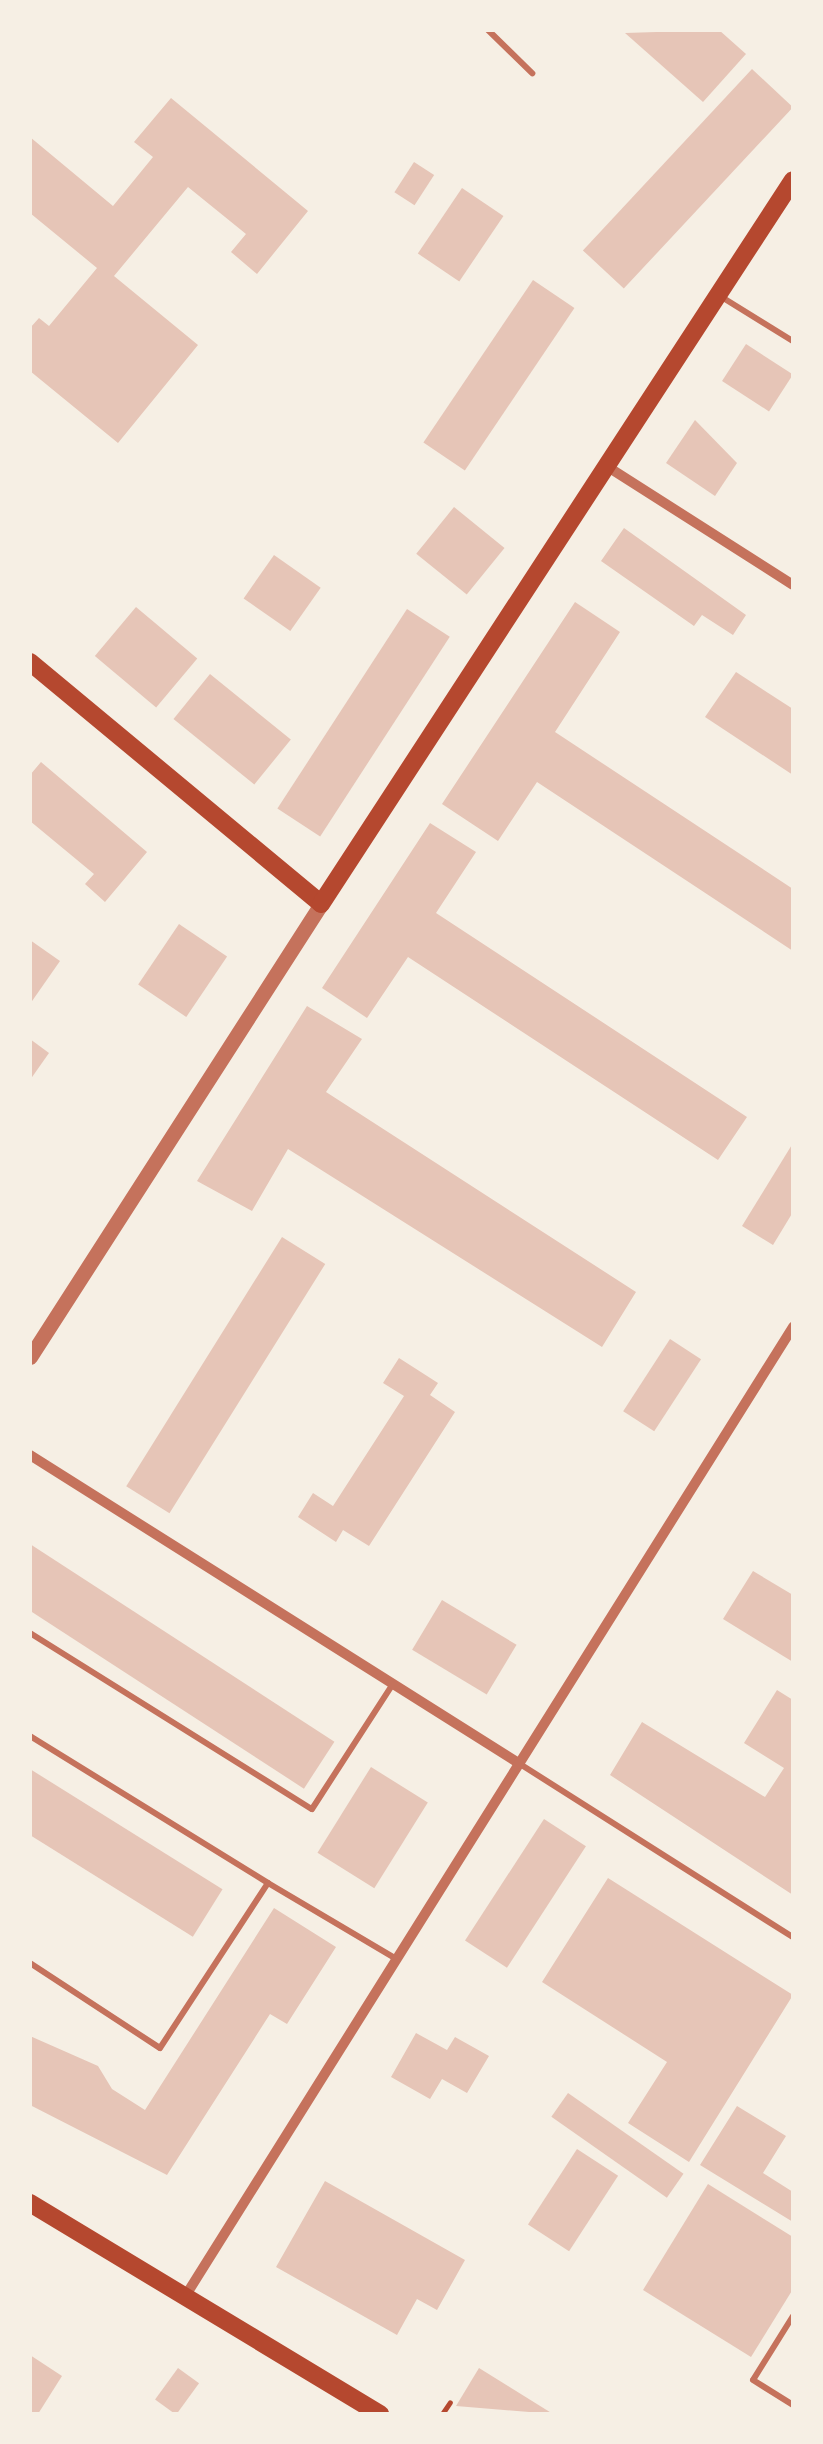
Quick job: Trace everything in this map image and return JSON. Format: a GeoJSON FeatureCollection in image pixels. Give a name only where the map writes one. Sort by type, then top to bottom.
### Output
{"type":"FeatureCollection","features":[{"type":"Feature","properties":{"kind":"main road"},"geometry":{"type":"LineString","coordinates":[[30,662],[321,904],[793,180]]}},
{"type":"Feature","properties":{"kind":"main road"},"geometry":{"type":"LineString","coordinates":[[30,2203],[380,2414]]}},
{"type":"Feature","properties":{"kind":"street"},"geometry":{"type":"LineString","coordinates":[[608,467],[793,585]]}},
{"type":"Feature","properties":{"kind":"street"},"geometry":{"type":"LineString","coordinates":[[30,1357],[321,904]]}},
{"type":"Feature","properties":{"kind":"street"},"geometry":{"type":"LineString","coordinates":[[186,2296],[793,1326]]}},
{"type":"Feature","properties":{"kind":"street"},"geometry":{"type":"LineString","coordinates":[[30,1456],[517,1762]]}},
{"type":"Feature","properties":{"kind":"lane"},"geometry":{"type":"LineString","coordinates":[[488,30],[532,73]]}},
{"type":"Feature","properties":{"kind":"lane"},"geometry":{"type":"LineString","coordinates":[[719,295],[793,341]]}},
{"type":"Feature","properties":{"kind":"lane"},"geometry":{"type":"LineString","coordinates":[[30,1633],[312,1810],[393,1684]]}},
{"type":"Feature","properties":{"kind":"lane"},"geometry":{"type":"LineString","coordinates":[[30,1736],[396,1958]]}},
{"type":"Feature","properties":{"kind":"lane"},"geometry":{"type":"LineString","coordinates":[[517,1762],[793,1937]]}},
{"type":"Feature","properties":{"kind":"lane"},"geometry":{"type":"LineString","coordinates":[[30,1964],[160,2048],[268,1883]]}},
{"type":"Feature","properties":{"kind":"lane"},"geometry":{"type":"LineString","coordinates":[[793,2316],[754,2380],[793,2405]]}},
{"type":"Feature","properties":{"kind":"path"},"geometry":{"type":"LineString","coordinates":[[442,2414],[450,2402]]}},
{"type":"Feature","properties":{"kind":"building"},"geometry":{"type":"Polygon","coordinates":[[[719,30],[746,54],[703,102],[625,33],[719,30]]]}},
{"type":"Feature","properties":{"kind":"building"},"geometry":{"type":"Polygon","coordinates":[[[752,69],[793,107],[624,289],[583,250],[752,69]]]}},
{"type":"Feature","properties":{"kind":"building"},"geometry":{"type":"Polygon","coordinates":[[[171,98],[308,211],[257,274],[231,252],[246,234],[188,187],[114,276],[198,345],[118,443],[30,371],[30,328],[39,318],[49,326],[97,268],[30,213],[30,137],[113,206],[153,157],[134,142],[171,98]]]}},
{"type":"Feature","properties":{"kind":"building"},"geometry":{"type":"Polygon","coordinates":[[[414,162],[434,175],[415,205],[394,192],[414,162]]]}},
{"type":"Feature","properties":{"kind":"building"},"geometry":{"type":"Polygon","coordinates":[[[462,188],[503,216],[459,281],[418,253],[462,188]]]}},
{"type":"Feature","properties":{"kind":"building"},"geometry":{"type":"Polygon","coordinates":[[[533,280],[574,308],[465,470],[423,442],[533,280]]]}},
{"type":"Feature","properties":{"kind":"building"},"geometry":{"type":"Polygon","coordinates":[[[746,344],[793,374],[769,411],[722,381],[746,344]]]}},
{"type":"Feature","properties":{"kind":"building"},"geometry":{"type":"Polygon","coordinates":[[[695,420],[737,463],[715,496],[666,463],[695,420]]]}},
{"type":"Feature","properties":{"kind":"building"},"geometry":{"type":"Polygon","coordinates":[[[454,507],[505,548],[467,595],[416,554],[454,507]]]}},
{"type":"Feature","properties":{"kind":"building"},"geometry":{"type":"Polygon","coordinates":[[[624,528],[746,615],[733,635],[702,615],[694,626],[601,561],[624,528]]]}},
{"type":"Feature","properties":{"kind":"building"},"geometry":{"type":"Polygon","coordinates":[[[274,555],[321,588],[290,631],[244,598],[274,555]]]}},
{"type":"Feature","properties":{"kind":"building"},"geometry":{"type":"Polygon","coordinates":[[[575,602],[620,632],[555,732],[793,889],[793,951],[537,782],[498,841],[442,804],[575,602]]]}},
{"type":"Feature","properties":{"kind":"building"},"geometry":{"type":"Polygon","coordinates":[[[136,607],[197,658],[156,707],[95,656],[136,607]]]}},
{"type":"Feature","properties":{"kind":"building"},"geometry":{"type":"Polygon","coordinates":[[[407,609],[450,637],[320,836],[277,809],[407,609]]]}},
{"type":"Feature","properties":{"kind":"building"},"geometry":{"type":"Polygon","coordinates":[[[736,672],[793,709],[793,775],[705,717],[736,672]]]}},
{"type":"Feature","properties":{"kind":"building"},"geometry":{"type":"Polygon","coordinates":[[[210,674],[291,739],[254,785],[173,719],[210,674]]]}},
{"type":"Feature","properties":{"kind":"building"},"geometry":{"type":"Polygon","coordinates":[[[41,762],[147,852],[105,902],[85,884],[94,874],[30,821],[30,775],[41,762]]]}},
{"type":"Feature","properties":{"kind":"building"},"geometry":{"type":"Polygon","coordinates":[[[430,823],[476,852],[436,913],[747,1117],[718,1160],[408,957],[367,1018],[322,988],[430,823]]]}},
{"type":"Feature","properties":{"kind":"building"},"geometry":{"type":"Polygon","coordinates":[[[179,924],[227,956],[186,1017],[138,985],[179,924]]]}},
{"type":"Feature","properties":{"kind":"building"},"geometry":{"type":"Polygon","coordinates":[[[30,940],[60,961],[30,1004],[30,940]]]}},
{"type":"Feature","properties":{"kind":"building"},"geometry":{"type":"Polygon","coordinates":[[[307,1006],[362,1039],[326,1092],[636,1292],[602,1347],[288,1149],[252,1211],[197,1181],[307,1006]]]}},
{"type":"Feature","properties":{"kind":"building"},"geometry":{"type":"Polygon","coordinates":[[[30,1039],[49,1053],[30,1080],[30,1039]]]}},
{"type":"Feature","properties":{"kind":"building"},"geometry":{"type":"Polygon","coordinates":[[[793,1143],[793,1212],[773,1245],[742,1226],[793,1143]]]}},
{"type":"Feature","properties":{"kind":"building"},"geometry":{"type":"Polygon","coordinates":[[[282,1237],[325,1264],[169,1513],[126,1486],[282,1237]]]}},
{"type":"Feature","properties":{"kind":"building"},"geometry":{"type":"Polygon","coordinates":[[[670,1339],[701,1359],[654,1431],[623,1411],[670,1339]]]}},
{"type":"Feature","properties":{"kind":"building"},"geometry":{"type":"Polygon","coordinates":[[[399,1358],[438,1383],[430,1395],[455,1412],[369,1546],[343,1530],[336,1542],[298,1517],[313,1493],[333,1506],[404,1396],[383,1383],[399,1358]]]}},
{"type":"Feature","properties":{"kind":"building"},"geometry":{"type":"Polygon","coordinates":[[[30,1544],[334,1742],[304,1789],[30,1611],[30,1544]]]}},
{"type":"Feature","properties":{"kind":"building"},"geometry":{"type":"Polygon","coordinates":[[[753,1571],[793,1595],[793,1662],[723,1619],[753,1571]]]}},
{"type":"Feature","properties":{"kind":"building"},"geometry":{"type":"Polygon","coordinates":[[[442,1600],[517,1645],[487,1695],[412,1650],[442,1600]]]}},
{"type":"Feature","properties":{"kind":"building"},"geometry":{"type":"Polygon","coordinates":[[[777,1690],[793,1700],[793,1895],[610,1775],[642,1722],[765,1797],[784,1768],[744,1743],[777,1690]]]}},
{"type":"Feature","properties":{"kind":"building"},"geometry":{"type":"Polygon","coordinates":[[[371,1767],[428,1803],[374,1888],[317,1853],[371,1767]]]}},
{"type":"Feature","properties":{"kind":"building"},"geometry":{"type":"Polygon","coordinates":[[[30,1769],[223,1889],[193,1937],[30,1835],[30,1769]]]}},
{"type":"Feature","properties":{"kind":"building"},"geometry":{"type":"Polygon","coordinates":[[[544,1819],[586,1846],[507,1968],[465,1941],[544,1819]]]}},
{"type":"Feature","properties":{"kind":"building"},"geometry":{"type":"Polygon","coordinates":[[[608,1878],[793,1995],[689,2162],[628,2123],[667,2062],[542,1982],[608,1878]]]}},
{"type":"Feature","properties":{"kind":"building"},"geometry":{"type":"Polygon","coordinates":[[[274,1908],[336,1947],[287,2024],[270,2014],[167,2175],[30,2105],[30,2036],[98,2066],[112,2089],[145,2110],[274,1908]]]}},
{"type":"Feature","properties":{"kind":"building"},"geometry":{"type":"Polygon","coordinates":[[[416,2033],[447,2050],[455,2037],[489,2056],[467,2093],[442,2079],[430,2099],[391,2077],[416,2033]]]}},
{"type":"Feature","properties":{"kind":"building"},"geometry":{"type":"Polygon","coordinates":[[[568,2093],[684,2174],[667,2198],[551,2117],[568,2093]]]}},
{"type":"Feature","properties":{"kind":"building"},"geometry":{"type":"Polygon","coordinates":[[[737,2106],[786,2136],[763,2173],[793,2192],[793,2222],[700,2165],[737,2106]]]}},
{"type":"Feature","properties":{"kind":"building"},"geometry":{"type":"Polygon","coordinates":[[[577,2149],[618,2176],[569,2251],[528,2224],[577,2149]]]}},
{"type":"Feature","properties":{"kind":"building"},"geometry":{"type":"Polygon","coordinates":[[[325,2181],[465,2260],[437,2310],[417,2299],[397,2335],[276,2267],[325,2181]]]}},
{"type":"Feature","properties":{"kind":"building"},"geometry":{"type":"Polygon","coordinates":[[[708,2184],[793,2237],[793,2289],[751,2357],[643,2290],[708,2184]]]}},
{"type":"Feature","properties":{"kind":"building"},"geometry":{"type":"Polygon","coordinates":[[[30,2355],[62,2376],[38,2414],[30,2414],[30,2355]]]}},
{"type":"Feature","properties":{"kind":"building"},"geometry":{"type":"Polygon","coordinates":[[[178,2368],[199,2383],[177,2414],[155,2400],[178,2368]]]}},
{"type":"Feature","properties":{"kind":"building"},"geometry":{"type":"Polygon","coordinates":[[[479,2368],[553,2414],[456,2406],[479,2368]]]}}]}
